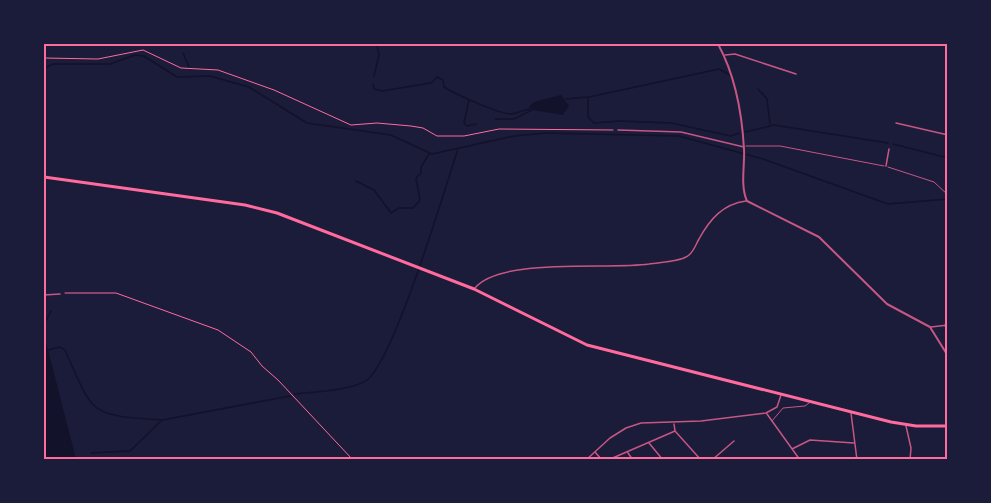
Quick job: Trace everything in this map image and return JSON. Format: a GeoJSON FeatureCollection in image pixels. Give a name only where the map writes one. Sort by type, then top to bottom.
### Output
{"type":"FeatureCollection","features":[{"type":"Feature","properties":{"kind":"main road"},"geometry":{"type":"LineString","coordinates":[[44,177],[259,208],[474,289],[587,345],[666,367],[906,425],[948,426]]}},
{"type":"Feature","properties":{"kind":"street"},"geometry":{"type":"LineString","coordinates":[[718,44],[732,75],[744,148],[744,193],[747,201]]}},
{"type":"Feature","properties":{"kind":"street"},"geometry":{"type":"LineString","coordinates":[[724,55],[735,54],[796,74]]}},
{"type":"Feature","properties":{"kind":"street"},"geometry":{"type":"LineString","coordinates":[[896,123],[948,135]]}},
{"type":"Feature","properties":{"kind":"street"},"geometry":{"type":"LineString","coordinates":[[618,130],[681,132],[744,148]]}},
{"type":"Feature","properties":{"kind":"street"},"geometry":{"type":"LineString","coordinates":[[886,166],[889,149]]}},
{"type":"Feature","properties":{"kind":"street"},"geometry":{"type":"LineString","coordinates":[[474,289],[487,278],[523,270],[647,264],[685,257],[691,254],[710,222],[725,207],[747,201],[819,237],[887,304],[930,327],[948,356]]}},
{"type":"Feature","properties":{"kind":"street"},"geometry":{"type":"LineString","coordinates":[[44,295],[60,294]]}},
{"type":"Feature","properties":{"kind":"street"},"geometry":{"type":"LineString","coordinates":[[930,327],[946,326],[948,316]]}},
{"type":"Feature","properties":{"kind":"street"},"geometry":{"type":"LineString","coordinates":[[586,459],[626,428],[641,423],[675,423],[766,413],[777,407],[782,394]]}},
{"type":"Feature","properties":{"kind":"street"},"geometry":{"type":"LineString","coordinates":[[851,412],[857,459]]}},
{"type":"Feature","properties":{"kind":"street"},"geometry":{"type":"LineString","coordinates":[[766,413],[800,459]]}},
{"type":"Feature","properties":{"kind":"street"},"geometry":{"type":"LineString","coordinates":[[675,423],[675,431],[701,459]]}},
{"type":"Feature","properties":{"kind":"street"},"geometry":{"type":"LineString","coordinates":[[906,425],[911,448],[910,459]]}},
{"type":"Feature","properties":{"kind":"street"},"geometry":{"type":"LineString","coordinates":[[608,459],[675,431]]}},
{"type":"Feature","properties":{"kind":"street"},"geometry":{"type":"LineString","coordinates":[[792,449],[810,440],[854,443]]}},
{"type":"Feature","properties":{"kind":"street"},"geometry":{"type":"LineString","coordinates":[[712,459],[734,441]]}},
{"type":"Feature","properties":{"kind":"street"},"geometry":{"type":"LineString","coordinates":[[648,442],[663,459]]}},
{"type":"Feature","properties":{"kind":"street"},"geometry":{"type":"LineString","coordinates":[[595,451],[602,459]]}},
{"type":"Feature","properties":{"kind":"street"},"geometry":{"type":"LineString","coordinates":[[626,452],[633,459]]}},
{"type":"Feature","properties":{"kind":"lane"},"geometry":{"type":"LineString","coordinates":[[744,148],[780,146],[886,166],[934,182],[948,195]]}},
{"type":"Feature","properties":{"kind":"lane"},"geometry":{"type":"LineString","coordinates":[[772,422],[783,408],[805,406],[810,402]]}},
{"type":"Feature","properties":{"kind":"path"},"geometry":{"type":"LineString","coordinates":[[44,58],[98,59],[143,50],[182,68],[218,70],[274,90],[351,125],[377,123],[411,126],[423,128],[437,136],[464,136],[499,129],[618,130]]}},
{"type":"Feature","properties":{"kind":"path"},"geometry":{"type":"LineString","coordinates":[[60,294],[116,293],[218,330],[251,352],[353,459]]}},
{"type":"Feature","properties":{"kind":"shaded area"},"geometry":{"type":"Polygon","coordinates":[[[561,95],[569,106],[563,115],[533,110],[529,107],[534,102],[561,95]]]}},
{"type":"Feature","properties":{"kind":"shaded area"},"geometry":{"type":"Polygon","coordinates":[[[46,343],[48,350],[76,459],[44,459],[46,343]]]}},
{"type":"Feature","properties":{"kind":"waterway"},"geometry":{"type":"LineString","coordinates":[[374,76],[379,55],[377,45]]}},
{"type":"Feature","properties":{"kind":"waterway"},"geometry":{"type":"LineString","coordinates":[[183,53],[189,67]]}},
{"type":"Feature","properties":{"kind":"waterway"},"geometry":{"type":"LineString","coordinates":[[44,68],[53,64],[110,64],[135,55],[144,56],[177,77],[210,76],[249,87],[307,123],[391,135],[432,154],[514,136],[545,133],[679,136],[763,159],[888,204],[948,199]]}},
{"type":"Feature","properties":{"kind":"waterway"},"geometry":{"type":"LineString","coordinates":[[589,97],[719,69],[730,75]]}},
{"type":"Feature","properties":{"kind":"waterway"},"geometry":{"type":"LineString","coordinates":[[373,84],[374,89],[382,91],[431,83],[437,77],[443,80],[444,87],[497,111],[511,114],[530,109]]}},
{"type":"Feature","properties":{"kind":"waterway"},"geometry":{"type":"LineString","coordinates":[[758,89],[767,99],[770,124]]}},
{"type":"Feature","properties":{"kind":"waterway"},"geometry":{"type":"LineString","coordinates":[[566,99],[588,97],[588,117],[594,123],[620,121],[671,123],[731,136],[739,133]]}},
{"type":"Feature","properties":{"kind":"waterway"},"geometry":{"type":"LineString","coordinates":[[469,100],[464,123],[467,126],[476,124]]}},
{"type":"Feature","properties":{"kind":"waterway"},"geometry":{"type":"LineString","coordinates":[[495,119],[514,119],[532,110]]}},
{"type":"Feature","properties":{"kind":"waterway"},"geometry":{"type":"LineString","coordinates":[[745,132],[774,125],[888,143]]}},
{"type":"Feature","properties":{"kind":"waterway"},"geometry":{"type":"LineString","coordinates":[[893,144],[948,158]]}},
{"type":"Feature","properties":{"kind":"waterway"},"geometry":{"type":"LineString","coordinates":[[295,394],[353,386],[367,380],[378,365],[391,341],[418,272],[458,149]]}},
{"type":"Feature","properties":{"kind":"waterway"},"geometry":{"type":"LineString","coordinates":[[356,181],[374,190],[391,213],[399,208],[413,208],[420,200],[416,178],[421,173],[421,167],[429,154]]}},
{"type":"Feature","properties":{"kind":"waterway"},"geometry":{"type":"LineString","coordinates":[[44,324],[51,311]]}},
{"type":"Feature","properties":{"kind":"waterway"},"geometry":{"type":"LineString","coordinates":[[44,351],[60,347],[65,350],[82,388],[97,408],[120,416],[162,420]]}},
{"type":"Feature","properties":{"kind":"waterway"},"geometry":{"type":"LineString","coordinates":[[91,453],[130,451],[162,420],[290,396]]}}]}
